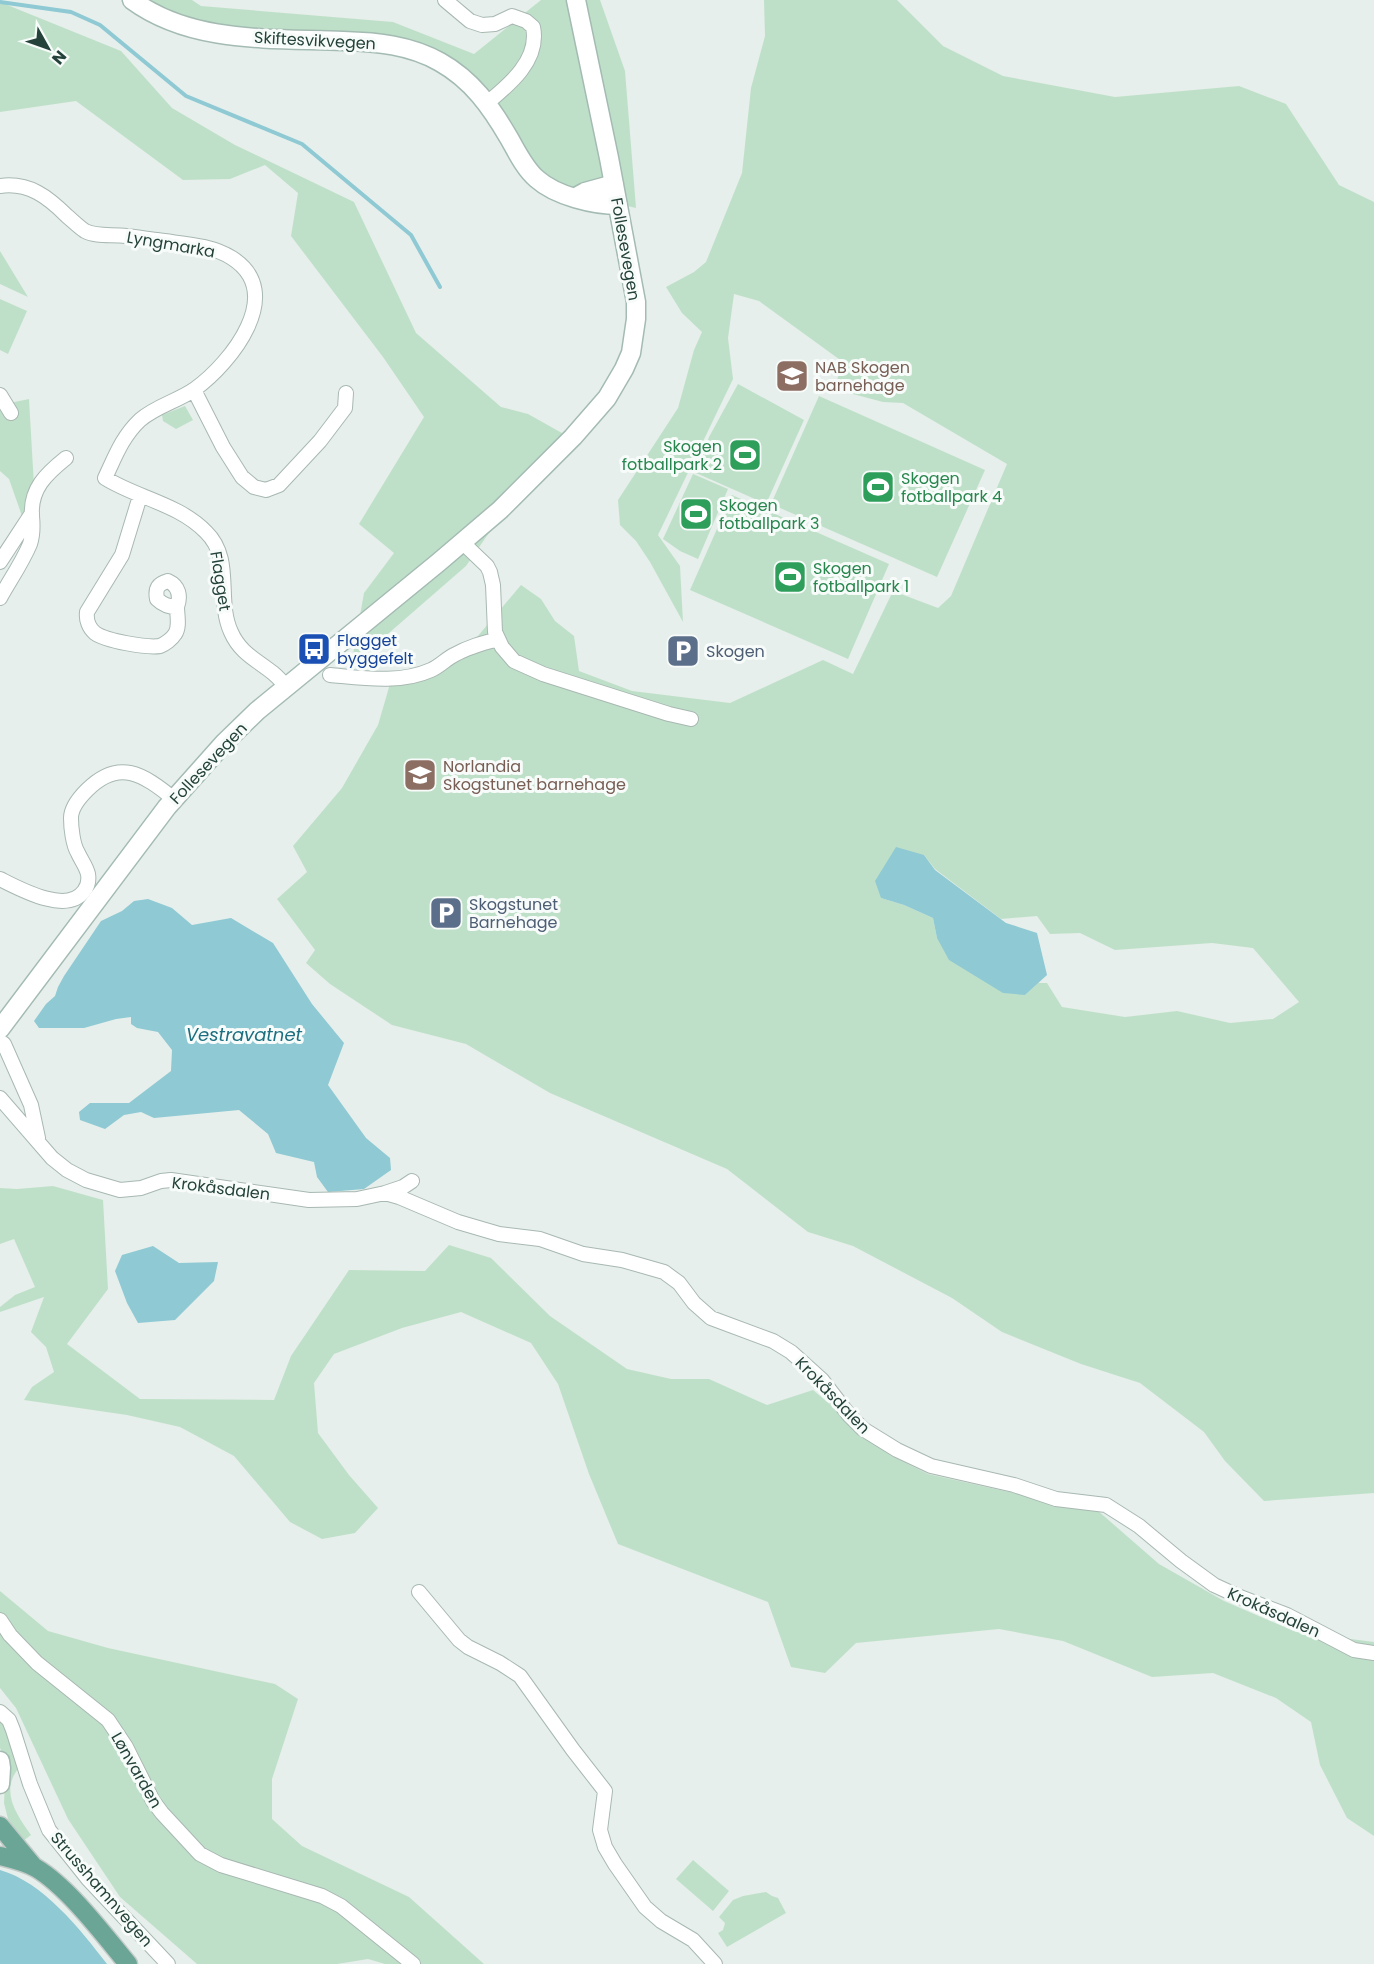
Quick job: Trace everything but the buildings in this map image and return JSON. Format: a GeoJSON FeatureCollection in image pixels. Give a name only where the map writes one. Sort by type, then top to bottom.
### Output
{"type":"FeatureCollection","features":[{"type":"Feature","properties":{"kind":"main road","name":"Skiftesvikvegen"},"geometry":{"type":"LineString","coordinates":[[132,0],[169,21],[210,33],[373,42],[407,48],[439,61],[467,81],[487,103],[525,165],[536,178],[559,193],[596,203],[618,205]]}},
{"type":"Feature","properties":{"kind":"main road","name":"Follesevegen"},"geometry":{"type":"LineString","coordinates":[[0,1029],[174,798],[224,743],[286,686],[463,543],[573,437],[607,398],[624,369],[634,336],[636,302],[576,0]]}},
{"type":"Feature","properties":{"kind":"main road"},"geometry":{"type":"LineString","coordinates":[[576,197],[585,192],[614,184]]}},
{"type":"Feature","properties":{"kind":"main road"},"geometry":{"type":"LineString","coordinates":[[0,1761],[2,1768],[0,1784]]}},
{"type":"Feature","properties":{"kind":"main road"},"geometry":{"type":"LineString","coordinates":[[0,1826],[34,1867],[76,1904],[128,1964]]}},
{"type":"Feature","properties":{"kind":"main road"},"geometry":{"type":"LineString","coordinates":[[0,1856],[34,1867]]}},
{"type":"Feature","properties":{"kind":"street"},"geometry":{"type":"LineString","coordinates":[[445,0],[476,24],[488,26],[512,16],[526,21],[533,27],[534,43],[523,68],[506,88],[487,103]]}},
{"type":"Feature","properties":{"kind":"street","name":"Lyngmarka"},"geometry":{"type":"LineString","coordinates":[[0,186],[16,185],[35,190],[86,231],[200,246],[225,254],[240,264],[249,276],[254,289],[252,316],[242,338],[232,352],[217,370],[194,390],[149,413],[140,421],[117,449],[105,478]]}},
{"type":"Feature","properties":{"kind":"street"},"geometry":{"type":"LineString","coordinates":[[194,390],[223,447],[242,477],[254,487],[266,490],[275,488],[320,441],[345,408],[346,393]]}},
{"type":"Feature","properties":{"kind":"street"},"geometry":{"type":"LineString","coordinates":[[0,395],[11,413]]}},
{"type":"Feature","properties":{"kind":"street"},"geometry":{"type":"LineString","coordinates":[[0,598],[30,543],[35,491],[49,472],[66,458]]}},
{"type":"Feature","properties":{"kind":"street","name":"Flagget"},"geometry":{"type":"LineString","coordinates":[[105,478],[187,517],[207,532],[220,555],[230,631],[248,655],[273,673],[286,686]]}},
{"type":"Feature","properties":{"kind":"street"},"geometry":{"type":"LineString","coordinates":[[140,496],[122,555],[87,612],[86,620],[93,632],[101,637],[161,646],[175,635],[178,627],[177,606]]}},
{"type":"Feature","properties":{"kind":"street"},"geometry":{"type":"LineString","coordinates":[[0,562],[32,513]]}},
{"type":"Feature","properties":{"kind":"street"},"geometry":{"type":"LineString","coordinates":[[463,543],[490,572],[493,585],[494,628],[508,656],[514,661],[543,674],[669,714],[691,718]]}},
{"type":"Feature","properties":{"kind":"street"},"geometry":{"type":"LineString","coordinates":[[330,675],[372,679],[422,673],[439,666],[468,648],[498,639]]}},
{"type":"Feature","properties":{"kind":"street"},"geometry":{"type":"LineString","coordinates":[[0,879],[57,901],[69,901],[81,894],[87,885],[88,873],[75,848],[72,813],[86,791],[99,778],[127,771],[174,798]]}},
{"type":"Feature","properties":{"kind":"street"},"geometry":{"type":"LineString","coordinates":[[0,1041],[4,1044],[31,1105],[38,1140]]}},
{"type":"Feature","properties":{"kind":"street","name":"Krokåsdalen"},"geometry":{"type":"LineString","coordinates":[[0,1098],[46,1152],[67,1170],[86,1180],[120,1190],[141,1188],[171,1180],[309,1200],[357,1199],[385,1193],[403,1187],[412,1181]]}},
{"type":"Feature","properties":{"kind":"street","name":"Krokåsdalen"},"geometry":{"type":"LineString","coordinates":[[385,1193],[458,1222],[499,1234],[540,1239],[583,1254],[622,1260],[664,1272],[679,1283],[694,1303],[711,1318],[773,1341],[810,1367],[863,1429],[897,1450],[931,1466],[1014,1485],[1056,1499],[1106,1505],[1139,1526],[1181,1561],[1215,1585],[1287,1615],[1354,1650],[1374,1653]]}},
{"type":"Feature","properties":{"kind":"street"},"geometry":{"type":"LineString","coordinates":[[419,1592],[459,1640],[513,1671],[528,1686],[554,1725],[605,1791],[600,1830],[605,1847],[615,1864],[645,1907],[662,1921],[693,1940],[715,1964]]}},
{"type":"Feature","properties":{"kind":"street","name":"Lønvarden"},"geometry":{"type":"LineString","coordinates":[[0,1620],[10,1635],[37,1663],[108,1720],[118,1734],[153,1801],[200,1854],[221,1865],[322,1896],[341,1906],[413,1964]]}},
{"type":"Feature","properties":{"kind":"street","name":"Strusshamnvegen"},"geometry":{"type":"LineString","coordinates":[[0,1712],[9,1720],[35,1798],[53,1836],[88,1879],[168,1964]]}},
{"type":"Feature","properties":{"kind":"green space"},"geometry":{"type":"Polygon","coordinates":[[[147,0],[192,0],[201,6],[393,22],[474,54],[541,0],[600,0],[625,71],[636,208],[541,186],[465,78],[394,49],[223,40],[147,0]]]}},
{"type":"Feature","properties":{"kind":"green space"},"geometry":{"type":"Polygon","coordinates":[[[764,0],[897,0],[943,46],[1003,76],[1115,97],[1239,86],[1286,104],[1339,185],[1374,202],[1374,1493],[1264,1501],[1225,1461],[1204,1432],[1140,1383],[1081,1364],[1002,1332],[952,1298],[853,1246],[808,1232],[727,1169],[550,1093],[466,1044],[392,1025],[330,984],[306,963],[315,950],[277,899],[307,872],[293,846],[342,788],[378,725],[392,677],[424,670],[472,643],[521,585],[541,599],[555,621],[574,636],[579,671],[632,691],[730,703],[823,660],[853,674],[893,591],[938,608],[951,596],[1007,464],[903,403],[883,402],[834,389],[843,362],[759,301],[734,294],[728,338],[733,379],[658,535],[680,566],[683,622],[650,562],[636,541],[620,525],[618,500],[678,408],[694,350],[702,332],[682,313],[666,287],[694,272],[706,262],[742,173],[751,88],[765,36],[764,0]],[[924,855],[881,898],[933,918],[937,938],[1025,995],[1038,983],[1047,983],[1062,1007],[1125,1017],[1177,1011],[1230,1023],[1273,1019],[1299,1002],[1253,948],[1212,943],[1115,950],[1080,933],[1050,934],[1037,916],[1001,919],[935,869],[924,855]]]}},
{"type":"Feature","properties":{"kind":"green space"},"geometry":{"type":"Polygon","coordinates":[[[0,2],[121,51],[172,108],[235,145],[354,202],[416,333],[501,407],[528,414],[578,442],[534,468],[466,566],[351,666],[364,593],[394,553],[359,524],[424,417],[383,357],[291,236],[298,193],[265,165],[230,179],[183,180],[76,101],[0,112],[0,2]]]}},
{"type":"Feature","properties":{"kind":"green space"},"geometry":{"type":"Polygon","coordinates":[[[0,251],[28,297],[0,284],[0,251]]]}},
{"type":"Feature","properties":{"kind":"green space"},"geometry":{"type":"Polygon","coordinates":[[[0,299],[27,311],[8,354],[0,350],[0,299]]]}},
{"type":"Feature","properties":{"kind":"green space","name":"Skogen fotballpark 2"},"geometry":{"type":"Polygon","coordinates":[[[738,384],[804,420],[766,504],[696,473],[709,437],[738,384]]]}},
{"type":"Feature","properties":{"kind":"green space","name":"Skogen fotballpark 4"},"geometry":{"type":"Polygon","coordinates":[[[819,396],[985,470],[937,577],[771,504],[819,396]]]}},
{"type":"Feature","properties":{"kind":"green space"},"geometry":{"type":"Polygon","coordinates":[[[29,399],[34,486],[22,516],[9,479],[0,471],[0,405],[29,399]]]}},
{"type":"Feature","properties":{"kind":"green space"},"geometry":{"type":"Polygon","coordinates":[[[185,406],[193,420],[176,429],[163,421],[162,415],[185,406]]]}},
{"type":"Feature","properties":{"kind":"green space","name":"Skogen fotballpark 3"},"geometry":{"type":"Polygon","coordinates":[[[693,474],[728,489],[698,559],[680,551],[663,539],[693,474]]]}},
{"type":"Feature","properties":{"kind":"green space","name":"Skogen fotballpark 1"},"geometry":{"type":"Polygon","coordinates":[[[732,495],[889,564],[848,659],[690,590],[732,495]]]}},
{"type":"Feature","properties":{"kind":"green space"},"geometry":{"type":"Polygon","coordinates":[[[53,1186],[103,1200],[108,1289],[67,1344],[140,1399],[274,1400],[291,1356],[349,1270],[425,1271],[449,1245],[491,1258],[550,1316],[627,1369],[671,1379],[709,1379],[767,1405],[813,1390],[890,1455],[928,1474],[1097,1510],[1159,1564],[1224,1601],[1296,1632],[1374,1642],[1374,1836],[1347,1818],[1320,1765],[1311,1722],[1276,1698],[1213,1673],[1152,1677],[1063,1641],[999,1629],[856,1643],[825,1673],[791,1667],[768,1602],[618,1544],[589,1474],[558,1384],[531,1343],[461,1312],[402,1328],[334,1354],[314,1383],[318,1433],[349,1475],[378,1508],[355,1533],[322,1539],[290,1522],[234,1456],[180,1427],[127,1415],[24,1400],[32,1387],[54,1372],[46,1347],[31,1332],[44,1297],[0,1312],[0,1307],[15,1295],[35,1287],[14,1239],[0,1244],[0,1188],[53,1186]]]}},
{"type":"Feature","properties":{"kind":"green space"},"geometry":{"type":"Polygon","coordinates":[[[0,1591],[48,1631],[108,1648],[275,1684],[298,1699],[272,1779],[272,1819],[302,1846],[409,1897],[484,1964],[385,1964],[368,1959],[337,1964],[197,1964],[120,1897],[68,1819],[16,1708],[0,1688],[0,1591]]]}},
{"type":"Feature","properties":{"kind":"green space"},"geometry":{"type":"Polygon","coordinates":[[[0,1720],[15,1752],[18,1769],[10,1786],[12,1803],[31,1835],[23,1841],[8,1819],[4,1803],[6,1761],[0,1748],[0,1720]]]}},
{"type":"Feature","properties":{"kind":"green space"},"geometry":{"type":"Polygon","coordinates":[[[693,1860],[729,1891],[713,1911],[676,1879],[693,1860]]]}},
{"type":"Feature","properties":{"kind":"green space"},"geometry":{"type":"Polygon","coordinates":[[[766,1892],[778,1898],[786,1913],[727,1947],[718,1933],[723,1930],[725,1923],[719,1917],[733,1900],[766,1892]]]}},
{"type":"Feature","properties":{"kind":"water"},"geometry":{"type":"Polygon","coordinates":[[[896,847],[924,855],[935,870],[1006,923],[1037,933],[1047,975],[1025,995],[1003,993],[949,960],[937,938],[933,918],[881,898],[875,881],[896,847]]]}},
{"type":"Feature","properties":{"kind":"water","name":"Vestravatnet"},"geometry":{"type":"Polygon","coordinates":[[[148,899],[172,908],[192,925],[231,918],[273,943],[312,1004],[344,1043],[328,1085],[366,1138],[390,1158],[391,1170],[364,1189],[328,1192],[317,1177],[314,1162],[276,1153],[268,1134],[239,1110],[154,1118],[141,1112],[124,1115],[105,1129],[80,1120],[79,1112],[90,1103],[129,1103],[171,1071],[172,1050],[158,1032],[137,1028],[131,1024],[131,1017],[84,1028],[39,1028],[34,1021],[55,996],[64,976],[101,921],[122,911],[134,901],[148,899]]]}},
{"type":"Feature","properties":{"kind":"water"},"geometry":{"type":"Polygon","coordinates":[[[153,1246],[179,1263],[218,1262],[214,1281],[175,1320],[138,1323],[127,1303],[115,1271],[122,1255],[153,1246]]]}},
{"type":"Feature","properties":{"kind":"water"},"geometry":{"type":"Polygon","coordinates":[[[0,1870],[31,1885],[60,1908],[107,1964],[0,1964],[0,1870]]]}},
{"type":"Feature","properties":{"kind":"waterway"},"geometry":{"type":"LineString","coordinates":[[0,2],[71,12],[100,25],[186,96],[302,144],[411,235],[440,287]]}},
{"type":"Feature","properties":{"kind":"place","name":"NAB Skogen barnehage"},"geometry":{"type":"Point","coordinates":[792,376]}},
{"type":"Feature","properties":{"kind":"place","name":"Skogen fotballpark 2"},"geometry":{"type":"Point","coordinates":[745,455]}},
{"type":"Feature","properties":{"kind":"place","name":"Skogen fotballpark 4"},"geometry":{"type":"Point","coordinates":[878,487]}},
{"type":"Feature","properties":{"kind":"place","name":"Skogen fotballpark 3"},"geometry":{"type":"Point","coordinates":[696,514]}},
{"type":"Feature","properties":{"kind":"place","name":"Skogen fotballpark 1"},"geometry":{"type":"Point","coordinates":[790,577]}},
{"type":"Feature","properties":{"kind":"place","name":"Flagget byggefelt"},"geometry":{"type":"Point","coordinates":[314,649]}},
{"type":"Feature","properties":{"kind":"place","name":"Skogen"},"geometry":{"type":"Point","coordinates":[683,651]}},
{"type":"Feature","properties":{"kind":"place","name":"Norlandia Skogstunet barnehage"},"geometry":{"type":"Point","coordinates":[420,775]}},
{"type":"Feature","properties":{"kind":"place","name":"Skogstunet Barnehage"},"geometry":{"type":"Point","coordinates":[446,913]}}]}
